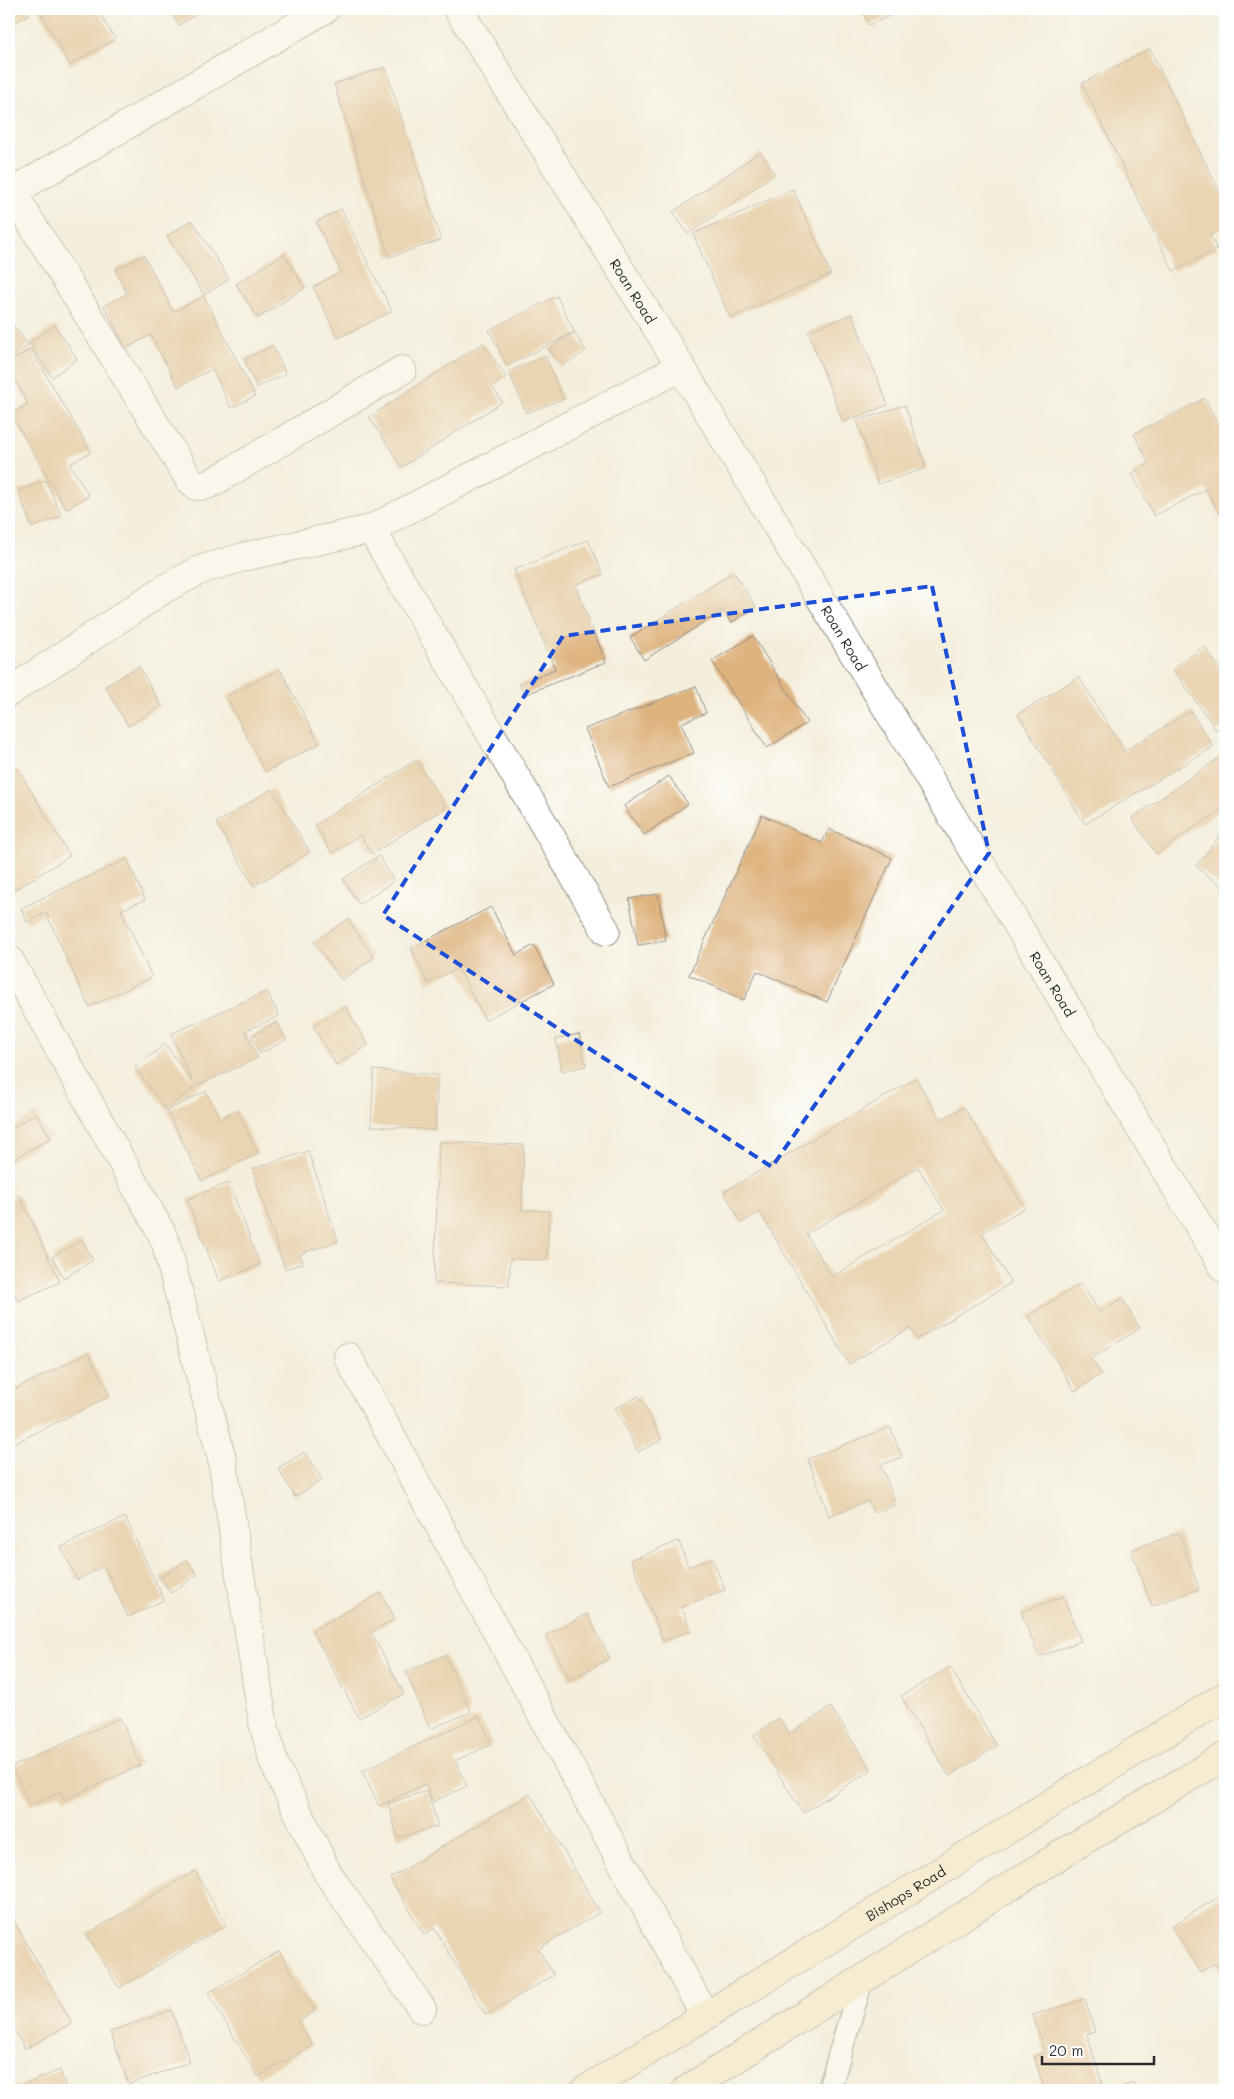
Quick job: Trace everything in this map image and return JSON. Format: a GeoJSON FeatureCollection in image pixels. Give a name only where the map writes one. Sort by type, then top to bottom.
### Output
{"type":"FeatureCollection","features":[{"type":"Feature","properties":{"kind":"main road","name":"Bishops Road"},"geometry":{"type":"LineString","coordinates":[[585,2090],[1225,1696]]}},
{"type":"Feature","properties":{"kind":"main road"},"geometry":{"type":"LineString","coordinates":[[686,2090],[1068,1850],[1225,1756]]}},
{"type":"Feature","properties":{"kind":"street"},"geometry":{"type":"LineString","coordinates":[[325,9],[10,191],[194,484],[202,486],[215,481],[402,370]]}},
{"type":"Feature","properties":{"kind":"street","name":"Roan Road"},"geometry":{"type":"LineString","coordinates":[[458,9],[681,367],[1225,1269]]}},
{"type":"Feature","properties":{"kind":"street"},"geometry":{"type":"LineString","coordinates":[[9,692],[164,589],[200,570],[243,557],[371,529],[681,367]]}},
{"type":"Feature","properties":{"kind":"street"},"geometry":{"type":"LineString","coordinates":[[371,529],[606,931]]}},
{"type":"Feature","properties":{"kind":"street"},"geometry":{"type":"LineString","coordinates":[[9,959],[166,1244],[222,1459],[263,1722],[274,1763],[328,1874],[422,2009]]}},
{"type":"Feature","properties":{"kind":"street"},"geometry":{"type":"LineString","coordinates":[[348,1357],[705,2016]]}},
{"type":"Feature","properties":{"kind":"lane"},"geometry":{"type":"LineString","coordinates":[[829,2090],[862,1979]]}},
{"type":"Feature","properties":{"kind":"highlighted area"},"geometry":{"type":"Polygon","coordinates":[[[932,586],[989,853],[772,1167],[383,915],[563,636],[932,586]]]}},
{"type":"Feature","properties":{"kind":"building"},"geometry":{"type":"Polygon","coordinates":[[[9,9],[28,9],[30,14],[9,26],[9,9]]]}},
{"type":"Feature","properties":{"kind":"building"},"geometry":{"type":"Polygon","coordinates":[[[40,9],[97,9],[115,39],[70,65],[40,9]]]}},
{"type":"Feature","properties":{"kind":"building"},"geometry":{"type":"Polygon","coordinates":[[[168,9],[204,9],[179,25],[168,9]]]}},
{"type":"Feature","properties":{"kind":"building"},"geometry":{"type":"Polygon","coordinates":[[[861,9],[905,9],[869,25],[861,9]]]}},
{"type":"Feature","properties":{"kind":"building"},"geometry":{"type":"Polygon","coordinates":[[[1150,49],[1225,203],[1225,227],[1210,235],[1217,249],[1173,271],[1082,83],[1150,49]]]}},
{"type":"Feature","properties":{"kind":"building"},"geometry":{"type":"Polygon","coordinates":[[[385,67],[441,240],[389,257],[334,84],[385,67]]]}},
{"type":"Feature","properties":{"kind":"building"},"geometry":{"type":"Polygon","coordinates":[[[760,152],[775,174],[688,234],[673,212],[760,152]]]}},
{"type":"Feature","properties":{"kind":"building"},"geometry":{"type":"Polygon","coordinates":[[[793,189],[831,274],[730,318],[693,234],[793,189]]]}},
{"type":"Feature","properties":{"kind":"building"},"geometry":{"type":"Polygon","coordinates":[[[341,209],[392,311],[338,338],[313,287],[341,272],[316,222],[341,209]]]}},
{"type":"Feature","properties":{"kind":"building"},"geometry":{"type":"Polygon","coordinates":[[[192,220],[229,279],[204,295],[167,236],[192,220]]]}},
{"type":"Feature","properties":{"kind":"building"},"geometry":{"type":"Polygon","coordinates":[[[284,254],[305,288],[258,318],[236,284],[284,254]]]}},
{"type":"Feature","properties":{"kind":"building"},"geometry":{"type":"Polygon","coordinates":[[[144,255],[173,312],[204,296],[255,396],[231,408],[212,369],[178,387],[151,335],[126,348],[104,306],[127,294],[115,270],[144,255]]]}},
{"type":"Feature","properties":{"kind":"building"},"geometry":{"type":"Polygon","coordinates":[[[557,296],[574,332],[507,366],[489,330],[557,296]]]}},
{"type":"Feature","properties":{"kind":"building"},"geometry":{"type":"Polygon","coordinates":[[[852,314],[888,405],[843,422],[808,331],[852,314]]]}},
{"type":"Feature","properties":{"kind":"building"},"geometry":{"type":"Polygon","coordinates":[[[55,325],[77,359],[52,377],[29,343],[55,325]]]}},
{"type":"Feature","properties":{"kind":"building"},"geometry":{"type":"Polygon","coordinates":[[[14,326],[28,345],[9,360],[9,331],[14,326]]]}},
{"type":"Feature","properties":{"kind":"building"},"geometry":{"type":"Polygon","coordinates":[[[574,332],[586,351],[561,367],[549,349],[574,332]]]}},
{"type":"Feature","properties":{"kind":"building"},"geometry":{"type":"Polygon","coordinates":[[[483,343],[506,377],[492,386],[502,402],[402,467],[369,417],[483,343]]]}},
{"type":"Feature","properties":{"kind":"building"},"geometry":{"type":"Polygon","coordinates":[[[273,346],[286,374],[257,387],[244,359],[273,346]]]}},
{"type":"Feature","properties":{"kind":"building"},"geometry":{"type":"Polygon","coordinates":[[[31,349],[91,452],[70,464],[89,496],[66,509],[11,414],[28,404],[9,369],[9,362],[31,349]]]}},
{"type":"Feature","properties":{"kind":"building"},"geometry":{"type":"Polygon","coordinates":[[[546,356],[563,399],[526,413],[509,371],[546,356]]]}},
{"type":"Feature","properties":{"kind":"building"},"geometry":{"type":"Polygon","coordinates":[[[1205,398],[1225,438],[1225,513],[1220,515],[1206,489],[1154,516],[1132,473],[1149,464],[1134,434],[1205,398]]]}},
{"type":"Feature","properties":{"kind":"building"},"geometry":{"type":"Polygon","coordinates":[[[905,405],[926,468],[878,484],[857,421],[905,405]]]}},
{"type":"Feature","properties":{"kind":"building"},"geometry":{"type":"Polygon","coordinates":[[[46,480],[61,516],[32,528],[18,491],[46,480]]]}},
{"type":"Feature","properties":{"kind":"building"},"geometry":{"type":"Polygon","coordinates":[[[588,540],[603,574],[575,585],[606,662],[524,695],[519,684],[555,669],[514,570],[588,540]]]}},
{"type":"Feature","properties":{"kind":"building"},"geometry":{"type":"Polygon","coordinates":[[[734,572],[756,607],[731,623],[723,610],[644,660],[630,637],[734,572]]]}},
{"type":"Feature","properties":{"kind":"building"},"geometry":{"type":"Polygon","coordinates":[[[753,636],[807,723],[767,748],[712,661],[753,636]]]}},
{"type":"Feature","properties":{"kind":"building"},"geometry":{"type":"Polygon","coordinates":[[[1204,646],[1225,676],[1225,725],[1217,731],[1173,669],[1204,646]]]}},
{"type":"Feature","properties":{"kind":"building"},"geometry":{"type":"Polygon","coordinates":[[[139,666],[161,706],[128,726],[105,686],[139,666]]]}},
{"type":"Feature","properties":{"kind":"building"},"geometry":{"type":"Polygon","coordinates":[[[280,669],[319,744],[265,772],[226,696],[280,669]]]}},
{"type":"Feature","properties":{"kind":"building"},"geometry":{"type":"Polygon","coordinates":[[[1079,677],[1124,751],[1191,711],[1213,747],[1085,824],[1018,714],[1079,677]]]}},
{"type":"Feature","properties":{"kind":"building"},"geometry":{"type":"Polygon","coordinates":[[[696,686],[706,713],[681,723],[694,753],[609,787],[585,729],[696,686]]]}},
{"type":"Feature","properties":{"kind":"building"},"geometry":{"type":"Polygon","coordinates":[[[1225,754],[1225,807],[1156,854],[1132,818],[1225,754]]]}},
{"type":"Feature","properties":{"kind":"building"},"geometry":{"type":"Polygon","coordinates":[[[416,760],[446,807],[372,854],[360,835],[332,853],[315,825],[416,760]]]}},
{"type":"Feature","properties":{"kind":"building"},"geometry":{"type":"Polygon","coordinates":[[[18,769],[70,856],[9,893],[9,775],[18,769]]]}},
{"type":"Feature","properties":{"kind":"building"},"geometry":{"type":"Polygon","coordinates":[[[669,776],[688,804],[644,835],[624,806],[669,776]]]}},
{"type":"Feature","properties":{"kind":"building"},"geometry":{"type":"Polygon","coordinates":[[[272,789],[310,852],[254,886],[216,823],[272,789]]]}},
{"type":"Feature","properties":{"kind":"building"},"geometry":{"type":"Polygon","coordinates":[[[762,815],[822,843],[829,829],[892,858],[827,1002],[757,971],[744,1000],[689,975],[762,815]]]}},
{"type":"Feature","properties":{"kind":"building"},"geometry":{"type":"Polygon","coordinates":[[[1225,829],[1225,889],[1196,866],[1225,829]]]}},
{"type":"Feature","properties":{"kind":"building"},"geometry":{"type":"Polygon","coordinates":[[[379,856],[394,881],[359,904],[343,879],[379,856]]]}},
{"type":"Feature","properties":{"kind":"building"},"geometry":{"type":"Polygon","coordinates":[[[127,859],[145,900],[121,910],[152,977],[89,1007],[46,913],[27,922],[21,908],[127,859]]]}},
{"type":"Feature","properties":{"kind":"building"},"geometry":{"type":"Polygon","coordinates":[[[658,894],[666,941],[638,945],[629,899],[658,894]]]}},
{"type":"Feature","properties":{"kind":"building"},"geometry":{"type":"Polygon","coordinates":[[[491,907],[516,955],[534,945],[554,984],[485,1020],[458,968],[428,983],[411,948],[491,907]]]}},
{"type":"Feature","properties":{"kind":"building"},"geometry":{"type":"Polygon","coordinates":[[[348,919],[374,958],[341,980],[314,942],[348,919]]]}},
{"type":"Feature","properties":{"kind":"building"},"geometry":{"type":"Polygon","coordinates":[[[267,991],[279,1016],[245,1031],[258,1058],[196,1086],[166,1110],[135,1068],[165,1044],[193,1082],[171,1034],[267,991]]]}},
{"type":"Feature","properties":{"kind":"building"},"geometry":{"type":"Polygon","coordinates":[[[345,1007],[368,1045],[336,1065],[313,1026],[345,1007]]]}},
{"type":"Feature","properties":{"kind":"building"},"geometry":{"type":"Polygon","coordinates":[[[277,1022],[286,1040],[260,1054],[251,1036],[277,1022]]]}},
{"type":"Feature","properties":{"kind":"building"},"geometry":{"type":"Polygon","coordinates":[[[579,1034],[586,1066],[562,1071],[556,1039],[579,1034]]]}},
{"type":"Feature","properties":{"kind":"building"},"geometry":{"type":"Polygon","coordinates":[[[374,1070],[438,1075],[435,1130],[371,1126],[374,1070]]]}},
{"type":"Feature","properties":{"kind":"building"},"geometry":{"type":"Polygon","coordinates":[[[916,1078],[940,1120],[964,1107],[1024,1208],[982,1233],[1011,1283],[917,1339],[910,1328],[849,1364],[760,1212],[741,1223],[724,1192],[916,1078]],[[918,1167],[806,1234],[832,1277],[944,1210],[918,1167]]]}},
{"type":"Feature","properties":{"kind":"building"},"geometry":{"type":"Polygon","coordinates":[[[206,1091],[220,1119],[237,1110],[258,1153],[202,1181],[167,1111],[206,1091]]]}},
{"type":"Feature","properties":{"kind":"building"},"geometry":{"type":"Polygon","coordinates":[[[36,1113],[51,1138],[11,1161],[9,1158],[9,1130],[36,1113]]]}},
{"type":"Feature","properties":{"kind":"building"},"geometry":{"type":"Polygon","coordinates":[[[439,1142],[524,1145],[522,1210],[549,1211],[547,1260],[510,1259],[509,1286],[434,1283],[439,1142]]]}},
{"type":"Feature","properties":{"kind":"building"},"geometry":{"type":"Polygon","coordinates":[[[308,1151],[338,1241],[300,1254],[303,1263],[285,1269],[252,1169],[308,1151]]]}},
{"type":"Feature","properties":{"kind":"building"},"geometry":{"type":"Polygon","coordinates":[[[229,1183],[260,1265],[219,1281],[187,1199],[229,1183]]]}},
{"type":"Feature","properties":{"kind":"building"},"geometry":{"type":"Polygon","coordinates":[[[19,1195],[60,1282],[18,1301],[9,1281],[9,1200],[19,1195]]]}},
{"type":"Feature","properties":{"kind":"building"},"geometry":{"type":"Polygon","coordinates":[[[82,1240],[93,1260],[64,1278],[52,1257],[82,1240]]]}},
{"type":"Feature","properties":{"kind":"building"},"geometry":{"type":"Polygon","coordinates":[[[1081,1283],[1100,1312],[1122,1298],[1140,1328],[1091,1359],[1101,1374],[1075,1391],[1028,1316],[1081,1283]]]}},
{"type":"Feature","properties":{"kind":"building"},"geometry":{"type":"Polygon","coordinates":[[[88,1353],[110,1396],[9,1446],[9,1392],[88,1353]]]}},
{"type":"Feature","properties":{"kind":"building"},"geometry":{"type":"Polygon","coordinates":[[[639,1396],[662,1440],[638,1452],[615,1408],[639,1396]]]}},
{"type":"Feature","properties":{"kind":"building"},"geometry":{"type":"Polygon","coordinates":[[[890,1427],[902,1457],[881,1465],[896,1505],[873,1513],[868,1501],[829,1516],[808,1459],[890,1427]]]}},
{"type":"Feature","properties":{"kind":"building"},"geometry":{"type":"Polygon","coordinates":[[[305,1452],[322,1480],[295,1497],[278,1468],[305,1452]]]}},
{"type":"Feature","properties":{"kind":"building"},"geometry":{"type":"Polygon","coordinates":[[[125,1517],[164,1600],[128,1617],[104,1566],[77,1580],[61,1547],[125,1517]]]}},
{"type":"Feature","properties":{"kind":"building"},"geometry":{"type":"Polygon","coordinates":[[[1179,1533],[1199,1589],[1152,1606],[1131,1550],[1179,1533]]]}},
{"type":"Feature","properties":{"kind":"building"},"geometry":{"type":"Polygon","coordinates":[[[679,1541],[688,1567],[712,1558],[725,1590],[681,1607],[691,1630],[663,1641],[631,1560],[679,1541]]]}},
{"type":"Feature","properties":{"kind":"building"},"geometry":{"type":"Polygon","coordinates":[[[187,1560],[197,1575],[171,1593],[160,1578],[187,1560]]]}},
{"type":"Feature","properties":{"kind":"building"},"geometry":{"type":"Polygon","coordinates":[[[381,1593],[395,1619],[371,1632],[404,1694],[359,1718],[312,1630],[381,1593]]]}},
{"type":"Feature","properties":{"kind":"building"},"geometry":{"type":"Polygon","coordinates":[[[1063,1596],[1081,1641],[1039,1657],[1021,1612],[1063,1596]]]}},
{"type":"Feature","properties":{"kind":"building"},"geometry":{"type":"Polygon","coordinates":[[[587,1614],[610,1658],[570,1680],[546,1635],[587,1614]]]}},
{"type":"Feature","properties":{"kind":"building"},"geometry":{"type":"Polygon","coordinates":[[[445,1655],[471,1712],[430,1729],[406,1672],[445,1655]]]}},
{"type":"Feature","properties":{"kind":"building"},"geometry":{"type":"Polygon","coordinates":[[[950,1667],[997,1746],[949,1776],[901,1696],[950,1667]]]}},
{"type":"Feature","properties":{"kind":"building"},"geometry":{"type":"Polygon","coordinates":[[[831,1707],[871,1770],[803,1813],[754,1735],[779,1718],[789,1734],[831,1707]]]}},
{"type":"Feature","properties":{"kind":"building"},"geometry":{"type":"Polygon","coordinates":[[[479,1716],[492,1744],[455,1761],[467,1786],[433,1802],[425,1784],[379,1806],[362,1771],[479,1716]]]}},
{"type":"Feature","properties":{"kind":"building"},"geometry":{"type":"Polygon","coordinates":[[[120,1718],[141,1765],[64,1800],[61,1792],[30,1806],[12,1767],[120,1718]]]}},
{"type":"Feature","properties":{"kind":"building"},"geometry":{"type":"Polygon","coordinates":[[[427,1791],[438,1826],[398,1838],[388,1803],[427,1791]]]}},
{"type":"Feature","properties":{"kind":"building"},"geometry":{"type":"Polygon","coordinates":[[[530,1794],[600,1912],[538,1949],[554,1975],[486,2015],[434,1928],[424,1935],[390,1878],[530,1794]]]}},
{"type":"Feature","properties":{"kind":"building"},"geometry":{"type":"Polygon","coordinates":[[[195,1871],[226,1925],[119,1988],[87,1934],[195,1871]]]}},
{"type":"Feature","properties":{"kind":"building"},"geometry":{"type":"Polygon","coordinates":[[[1218,1897],[1225,1908],[1225,1979],[1215,1963],[1201,1972],[1172,1926],[1218,1897]]]}},
{"type":"Feature","properties":{"kind":"building"},"geometry":{"type":"Polygon","coordinates":[[[9,1912],[72,2023],[25,2049],[9,2021],[9,1912]]]}},
{"type":"Feature","properties":{"kind":"building"},"geometry":{"type":"Polygon","coordinates":[[[279,1951],[315,2011],[298,2022],[312,2045],[258,2077],[208,1993],[279,1951]]]}},
{"type":"Feature","properties":{"kind":"building"},"geometry":{"type":"Polygon","coordinates":[[[1085,1999],[1095,2032],[1087,2034],[1103,2087],[1093,2090],[1044,2090],[1034,2056],[1045,2053],[1033,2015],[1085,1999]]]}},
{"type":"Feature","properties":{"kind":"building"},"geometry":{"type":"Polygon","coordinates":[[[171,2010],[190,2062],[129,2084],[110,2032],[171,2010]]]}},
{"type":"Feature","properties":{"kind":"building"},"geometry":{"type":"Polygon","coordinates":[[[60,2070],[67,2090],[9,2090],[60,2070]]]}},
{"type":"Feature","properties":{"kind":"building"},"geometry":{"type":"Polygon","coordinates":[[[1133,2082],[1138,2090],[1118,2090],[1133,2082]]]}}]}
